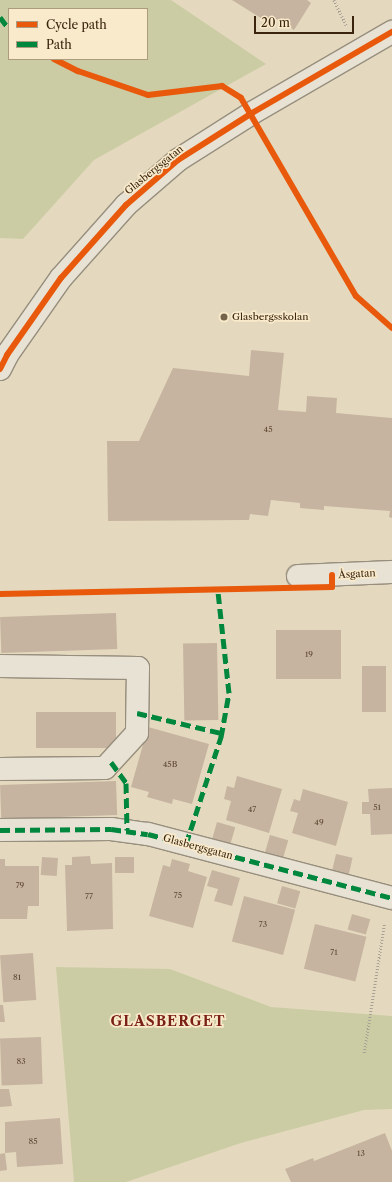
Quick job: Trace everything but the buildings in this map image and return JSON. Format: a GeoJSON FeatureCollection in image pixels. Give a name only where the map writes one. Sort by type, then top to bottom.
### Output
{"type":"FeatureCollection","features":[{"type":"Feature","properties":{"kind":"street","name":"Glasbergsgatan"},"geometry":{"type":"LineString","coordinates":[[0,369],[7,355],[61,278],[126,206],[178,160],[252,113],[392,32]]}},
{"type":"Feature","properties":{"kind":"street","name":"Åsgatan"},"geometry":{"type":"LineString","coordinates":[[298,576],[392,572]]}},
{"type":"Feature","properties":{"kind":"street"},"geometry":{"type":"LineString","coordinates":[[0,666],[138,668],[137,733],[105,768],[0,769]]}},
{"type":"Feature","properties":{"kind":"street","name":"Glasbergsgatan"},"geometry":{"type":"LineString","coordinates":[[0,830],[111,829],[148,834],[390,897]]}},
{"type":"Feature","properties":{"kind":"path"},"geometry":{"type":"LineString","coordinates":[[364,1053],[390,897]]}},
{"type":"Feature","properties":{"kind":"green space"},"geometry":{"type":"Polygon","coordinates":[[[0,0],[171,0],[266,64],[94,160],[23,239],[0,238],[0,0]]]}},
{"type":"Feature","properties":{"kind":"green space"},"geometry":{"type":"Polygon","coordinates":[[[56,967],[170,969],[271,1007],[392,1016],[392,1109],[364,1110],[241,1143],[126,1182],[74,1182],[56,967]]]}},
{"type":"Feature","properties":{"kind":"marked path"},"geometry":{"type":"LineString","coordinates":[[0,17],[8,28]]}},
{"type":"Feature","properties":{"kind":"marked path"},"geometry":{"type":"LineString","coordinates":[[186,844],[221,737],[229,693],[218,591]]}},
{"type":"Feature","properties":{"kind":"marked path"},"geometry":{"type":"LineString","coordinates":[[137,713],[221,733]]}},
{"type":"Feature","properties":{"kind":"marked path"},"geometry":{"type":"LineString","coordinates":[[111,762],[126,783],[127,830]]}},
{"type":"Feature","properties":{"kind":"marked path"},"geometry":{"type":"LineString","coordinates":[[0,830],[111,829],[148,834],[392,898]]}},
{"type":"Feature","properties":{"kind":"cycle path"},"geometry":{"type":"LineString","coordinates":[[0,369],[7,355],[61,278],[126,205],[178,160],[252,113],[392,32]]}},
{"type":"Feature","properties":{"kind":"cycle path"},"geometry":{"type":"LineString","coordinates":[[56,60],[78,71],[148,95],[222,86],[241,98],[356,296],[392,328]]}},
{"type":"Feature","properties":{"kind":"cycle path"},"geometry":{"type":"LineString","coordinates":[[0,594],[332,587],[332,575]]}},
{"type":"Feature","properties":{"kind":"place","name":"Glasbergsskolan"},"geometry":{"type":"Point","coordinates":[224,317]}},
{"type":"Feature","properties":{"kind":"district","name":"GLASBERGET"},"geometry":{"type":"Point","coordinates":[168,1021]}}]}
